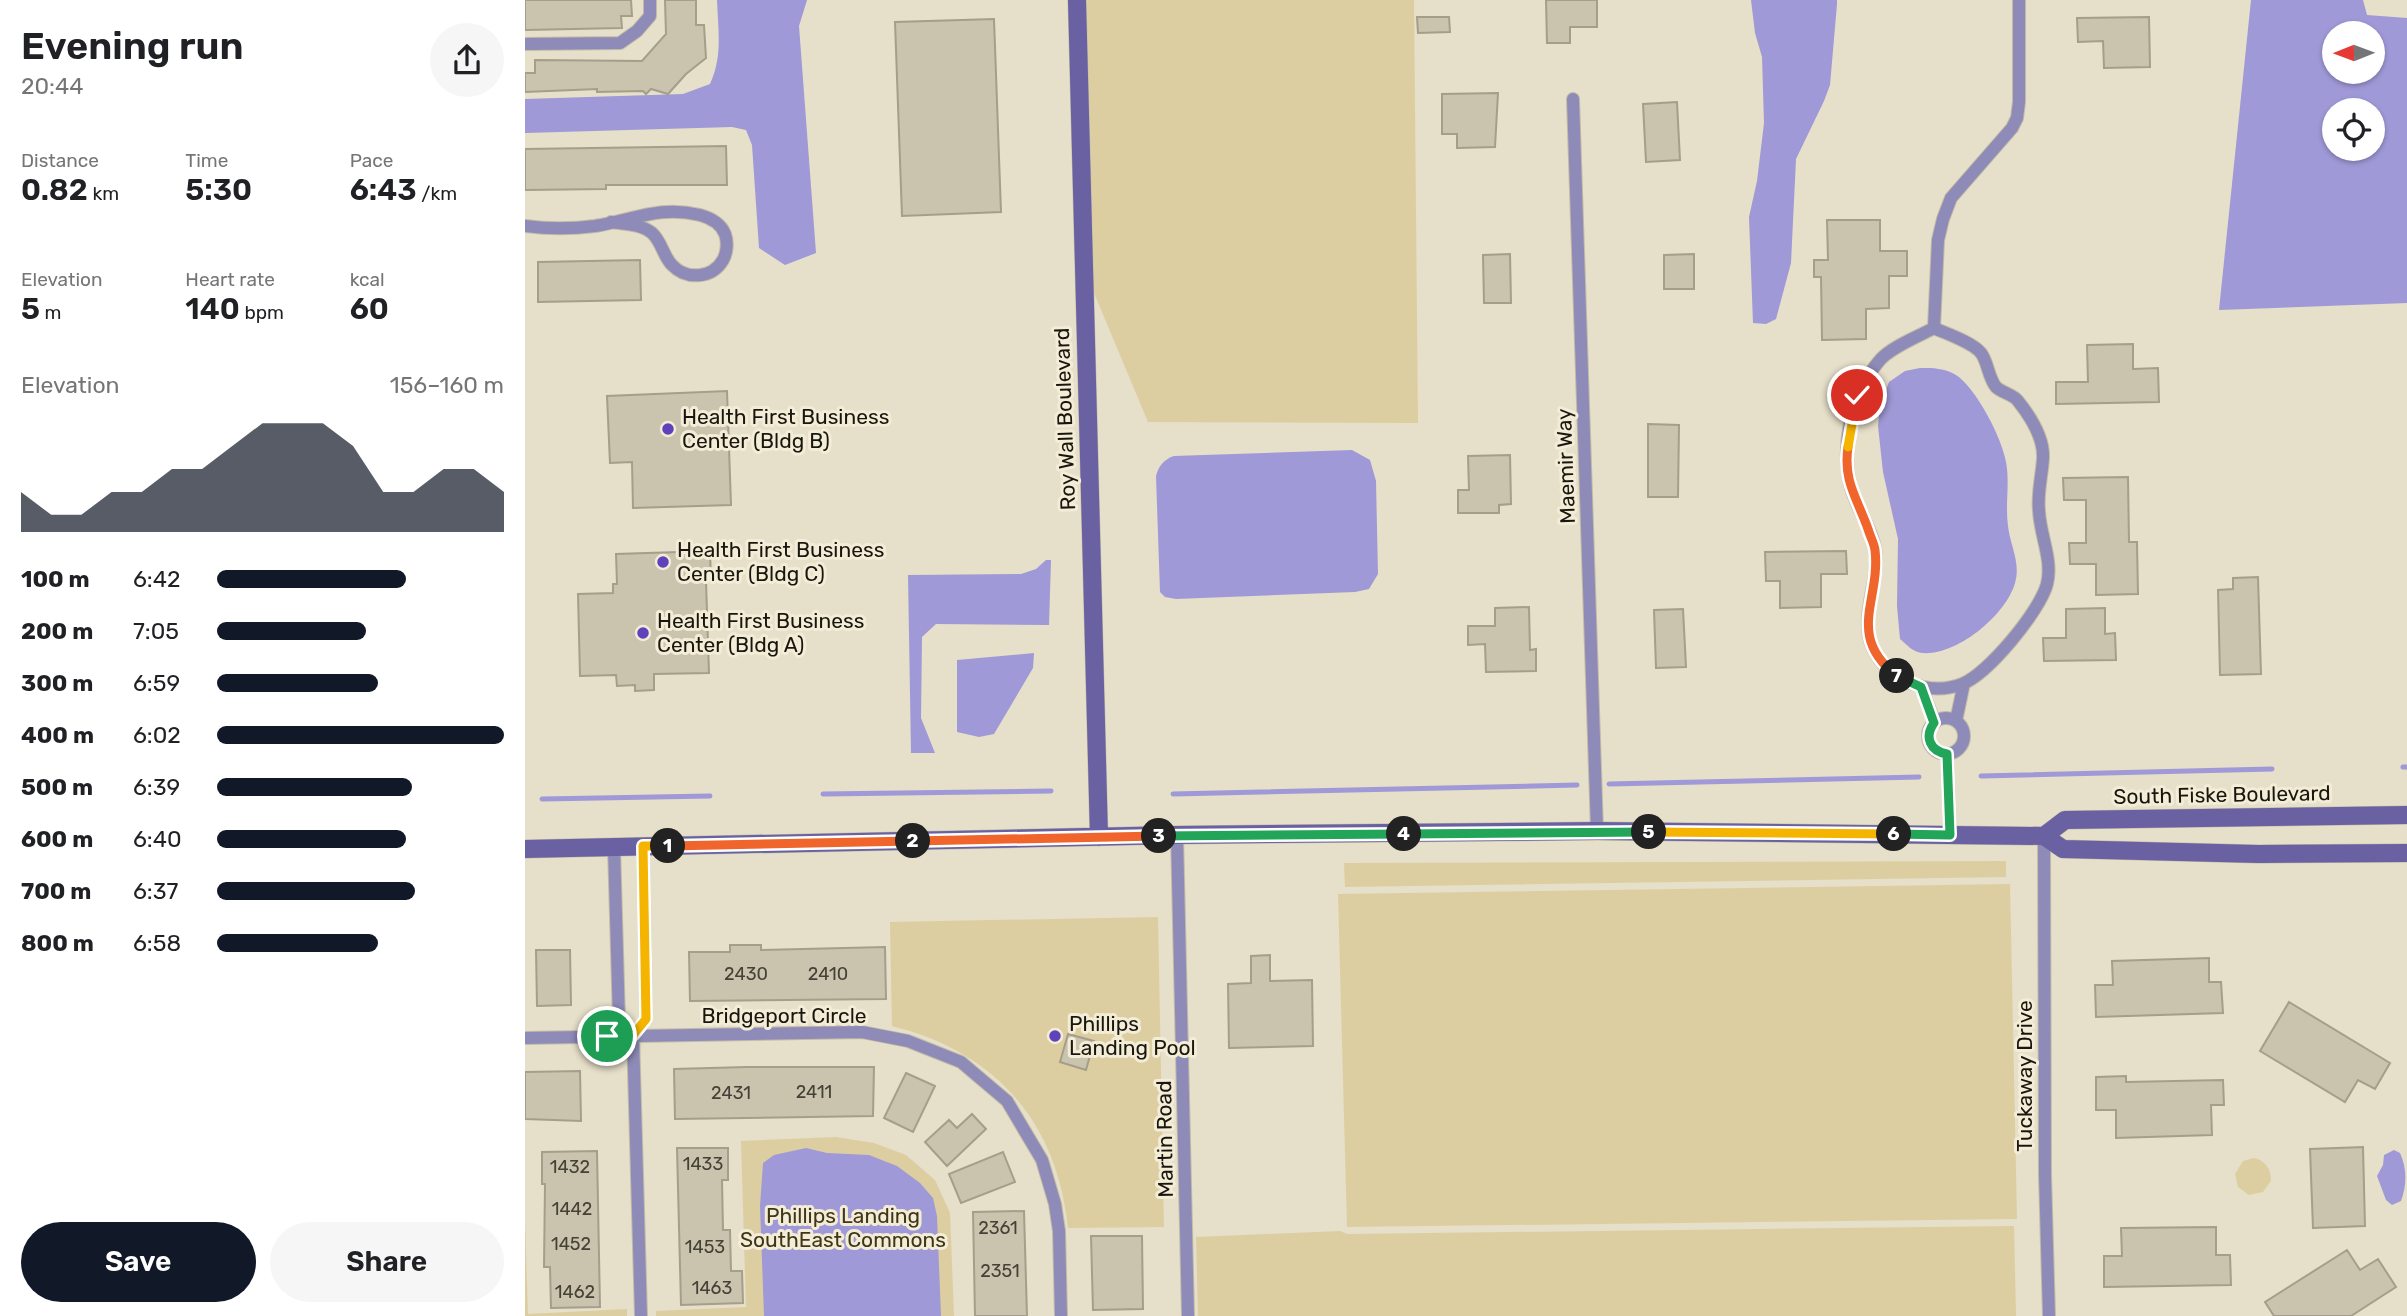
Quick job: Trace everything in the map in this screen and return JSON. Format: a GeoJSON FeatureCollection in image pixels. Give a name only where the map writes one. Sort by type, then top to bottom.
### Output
{"type":"FeatureCollection","features":[{"type":"Feature","properties":{"kind":"main road","name":"Roy Wall Boulevard"},"geometry":{"type":"LineString","coordinates":[[1077,0],[1099,837]]}},
{"type":"Feature","properties":{"kind":"main road","name":"South Fiske Boulevard"},"geometry":{"type":"LineString","coordinates":[[2044,836],[2065,820],[2407,815]]}},
{"type":"Feature","properties":{"kind":"main road","name":"South Fiske Boulevard"},"geometry":{"type":"LineString","coordinates":[[525,849],[1177,835],[1597,831],[2044,836],[2063,849],[2257,854],[2407,853]]}},
{"type":"Feature","properties":{"kind":"street"},"geometry":{"type":"LineString","coordinates":[[525,44],[620,43],[637,31],[650,16],[649,0]]}},
{"type":"Feature","properties":{"kind":"street"},"geometry":{"type":"LineString","coordinates":[[1934,328],[1938,240],[1951,198],[2012,128],[2017,118],[2018,0]]}},
{"type":"Feature","properties":{"kind":"street","name":"Maemir Way"},"geometry":{"type":"LineString","coordinates":[[1573,99],[1597,831]]}},
{"type":"Feature","properties":{"kind":"street"},"geometry":{"type":"LineString","coordinates":[[525,226],[595,226],[611,222],[656,211],[675,210],[706,217],[718,224],[726,239],[725,258],[707,274],[688,275],[672,265],[653,234],[635,225],[611,222]]}},
{"type":"Feature","properties":{"kind":"street"},"geometry":{"type":"LineString","coordinates":[[1934,328],[1962,340],[1981,353],[1997,387],[2017,399],[2038,432],[2043,457],[2039,513],[2048,556],[2047,584],[2032,612],[2009,644],[1964,683],[1939,688],[1921,687],[1902,680],[1884,665],[1872,646],[1868,625],[1875,549],[1851,490],[1845,465],[1857,395],[1881,358],[1934,328]]}},
{"type":"Feature","properties":{"kind":"street"},"geometry":{"type":"LineString","coordinates":[[1956,721],[1964,683]]}},
{"type":"Feature","properties":{"kind":"street"},"geometry":{"type":"LineString","coordinates":[[1921,687],[1934,723]]}},
{"type":"Feature","properties":{"kind":"street"},"geometry":{"type":"LineString","coordinates":[[1945,719],[1956,721],[1963,730],[1963,741],[1958,750],[1947,754],[1937,751],[1930,743],[1929,732],[1934,723],[1945,719]]}},
{"type":"Feature","properties":{"kind":"street"},"geometry":{"type":"LineString","coordinates":[[1947,754],[1950,835]]}},
{"type":"Feature","properties":{"kind":"street","name":"Martin Road"},"geometry":{"type":"LineString","coordinates":[[1177,835],[1188,1316]]}},
{"type":"Feature","properties":{"kind":"street","name":"Tuckaway Drive"},"geometry":{"type":"LineString","coordinates":[[2044,836],[2045,1175],[2049,1316]]}},
{"type":"Feature","properties":{"kind":"street"},"geometry":{"type":"LineString","coordinates":[[641,1316],[633,1035],[646,1019],[643,846]]}},
{"type":"Feature","properties":{"kind":"street"},"geometry":{"type":"LineString","coordinates":[[614,847],[619,1020],[633,1035]]}},
{"type":"Feature","properties":{"kind":"street","name":"Bridgeport Circle"},"geometry":{"type":"LineString","coordinates":[[525,1038],[862,1032],[908,1041],[961,1062],[1007,1101],[1042,1160],[1055,1204],[1059,1231],[1061,1316]]}},
{"type":"Feature","properties":{"kind":"green space"},"geometry":{"type":"Polygon","coordinates":[[[1086,0],[1414,0],[1418,423],[1148,422],[1094,293],[1086,0]]]}},
{"type":"Feature","properties":{"kind":"green space"},"geometry":{"type":"Polygon","coordinates":[[[2006,861],[2006,877],[1345,887],[1344,863],[2006,861]]]}},
{"type":"Feature","properties":{"kind":"green space"},"geometry":{"type":"Polygon","coordinates":[[[2010,884],[2017,1219],[1347,1227],[1338,894],[2010,884]]]}},
{"type":"Feature","properties":{"kind":"green space"},"geometry":{"type":"Polygon","coordinates":[[[1158,917],[1164,1227],[1068,1228],[1062,1190],[1050,1155],[1035,1124],[1015,1097],[990,1073],[962,1054],[929,1038],[892,1026],[890,922],[1158,917]]]}},
{"type":"Feature","properties":{"kind":"green space","name":"Phillips Landing SouthEast Commons"},"geometry":{"type":"Polygon","coordinates":[[[836,1137],[874,1143],[906,1155],[935,1180],[950,1213],[954,1316],[656,1316],[656,1311],[746,1307],[741,1141],[836,1137]]]}},
{"type":"Feature","properties":{"kind":"green space"},"geometry":{"type":"Polygon","coordinates":[[[2254,1158],[2267,1166],[2271,1181],[2263,1192],[2249,1195],[2238,1187],[2235,1174],[2243,1161],[2254,1158]]]}},
{"type":"Feature","properties":{"kind":"green space"},"geometry":{"type":"Polygon","coordinates":[[[525,1221],[528,1314],[627,1309],[627,1316],[525,1316],[525,1221]]]}},
{"type":"Feature","properties":{"kind":"green space"},"geometry":{"type":"Polygon","coordinates":[[[2014,1226],[2016,1316],[1198,1316],[1196,1237],[1340,1231],[1347,1234],[2014,1226]]]}},
{"type":"Feature","properties":{"kind":"shaded area"},"geometry":{"type":"Polygon","coordinates":[[[717,0],[807,0],[799,26],[816,253],[785,265],[759,248],[752,145],[746,130],[732,127],[525,133],[525,99],[683,94],[710,84],[718,53],[717,0]]]}},
{"type":"Feature","properties":{"kind":"shaded area"},"geometry":{"type":"Polygon","coordinates":[[[1751,0],[1837,0],[1830,85],[1796,159],[1791,263],[1776,319],[1766,324],[1753,323],[1749,217],[1757,181],[1764,123],[1762,57],[1755,33],[1751,0]]]}},
{"type":"Feature","properties":{"kind":"shaded area"},"geometry":{"type":"Polygon","coordinates":[[[2251,0],[2363,0],[2367,15],[2407,18],[2407,303],[2219,310],[2251,0]]]}},
{"type":"Feature","properties":{"kind":"shaded area"},"geometry":{"type":"Polygon","coordinates":[[[1920,368],[1943,370],[1964,381],[1994,427],[2006,462],[2008,526],[2017,568],[2010,595],[1991,620],[1964,641],[1950,648],[1922,653],[1913,650],[1900,639],[1897,606],[1898,539],[1883,472],[1878,426],[1880,405],[1889,382],[1905,371],[1920,368]]]}},
{"type":"Feature","properties":{"kind":"shaded area"},"geometry":{"type":"Polygon","coordinates":[[[1352,450],[1370,460],[1376,481],[1378,574],[1369,589],[1355,592],[1176,599],[1165,597],[1160,592],[1156,476],[1167,459],[1174,456],[1352,450]]]}},
{"type":"Feature","properties":{"kind":"shaded area"},"geometry":{"type":"Polygon","coordinates":[[[1046,560],[1051,560],[1049,625],[936,624],[922,637],[921,718],[935,753],[911,753],[908,575],[1021,574],[1036,569],[1046,560]]]}},
{"type":"Feature","properties":{"kind":"shaded area"},"geometry":{"type":"Polygon","coordinates":[[[1034,653],[1033,668],[994,734],[979,737],[957,732],[957,660],[1034,653]]]}},
{"type":"Feature","properties":{"kind":"shaded area","name":"Phillips Landing SouthEast Commons"},"geometry":{"type":"Polygon","coordinates":[[[806,1148],[827,1153],[869,1155],[897,1166],[920,1183],[933,1198],[937,1216],[941,1316],[764,1316],[760,1206],[763,1163],[774,1155],[806,1148]]]}},
{"type":"Feature","properties":{"kind":"shaded area"},"geometry":{"type":"Polygon","coordinates":[[[2394,1150],[2400,1153],[2402,1159],[2405,1183],[2401,1201],[2392,1205],[2386,1200],[2377,1176],[2383,1165],[2384,1155],[2394,1150]]]}},
{"type":"Feature","properties":{"kind":"building"},"geometry":{"type":"Polygon","coordinates":[[[525,0],[631,0],[632,16],[621,16],[622,28],[525,30],[525,0]]]}},
{"type":"Feature","properties":{"kind":"building"},"geometry":{"type":"Polygon","coordinates":[[[665,0],[696,0],[696,25],[704,25],[706,58],[686,74],[668,94],[651,89],[646,94],[643,91],[597,92],[597,89],[525,92],[525,73],[535,73],[535,60],[642,61],[666,34],[665,0]]]}},
{"type":"Feature","properties":{"kind":"building"},"geometry":{"type":"Polygon","coordinates":[[[1546,0],[1597,0],[1597,27],[1570,27],[1570,43],[1547,43],[1546,0]]]}},
{"type":"Feature","properties":{"kind":"building"},"geometry":{"type":"Polygon","coordinates":[[[1417,17],[1449,17],[1450,32],[1418,33],[1417,17]]]}},
{"type":"Feature","properties":{"kind":"building"},"geometry":{"type":"Polygon","coordinates":[[[2149,17],[2150,67],[2104,68],[2103,41],[2078,42],[2077,18],[2149,17]]]}},
{"type":"Feature","properties":{"kind":"building"},"geometry":{"type":"Polygon","coordinates":[[[994,19],[1001,212],[902,216],[895,22],[994,19]]]}},
{"type":"Feature","properties":{"kind":"building"},"geometry":{"type":"Polygon","coordinates":[[[1498,93],[1495,147],[1457,148],[1457,134],[1442,134],[1442,94],[1498,93]]]}},
{"type":"Feature","properties":{"kind":"building"},"geometry":{"type":"Polygon","coordinates":[[[1677,102],[1680,160],[1646,162],[1643,104],[1677,102]]]}},
{"type":"Feature","properties":{"kind":"building"},"geometry":{"type":"Polygon","coordinates":[[[726,146],[727,185],[606,185],[606,189],[525,190],[525,149],[726,146]]]}},
{"type":"Feature","properties":{"kind":"building"},"geometry":{"type":"Polygon","coordinates":[[[1827,220],[1880,220],[1880,251],[1907,251],[1907,276],[1889,276],[1889,308],[1866,309],[1866,339],[1822,340],[1821,277],[1814,277],[1814,260],[1828,260],[1827,220]]]}},
{"type":"Feature","properties":{"kind":"building"},"geometry":{"type":"Polygon","coordinates":[[[1510,254],[1511,303],[1484,303],[1483,255],[1510,254]]]}},
{"type":"Feature","properties":{"kind":"building"},"geometry":{"type":"Polygon","coordinates":[[[1694,254],[1694,289],[1664,289],[1664,255],[1694,254]]]}},
{"type":"Feature","properties":{"kind":"building"},"geometry":{"type":"Polygon","coordinates":[[[640,260],[641,300],[538,302],[538,262],[640,260]]]}},
{"type":"Feature","properties":{"kind":"building"},"geometry":{"type":"Polygon","coordinates":[[[2133,344],[2133,369],[2158,368],[2159,402],[2056,404],[2056,382],[2088,382],[2087,345],[2133,344]]]}},
{"type":"Feature","properties":{"kind":"building","name":"Health First Business Center (Bldg B)"},"geometry":{"type":"Polygon","coordinates":[[[727,391],[731,505],[633,508],[632,462],[610,463],[607,396],[727,391]]]}},
{"type":"Feature","properties":{"kind":"building"},"geometry":{"type":"Polygon","coordinates":[[[1648,424],[1679,425],[1678,497],[1648,497],[1648,424]]]}},
{"type":"Feature","properties":{"kind":"building"},"geometry":{"type":"Polygon","coordinates":[[[1510,455],[1511,504],[1499,505],[1499,513],[1458,513],[1458,490],[1469,490],[1468,456],[1510,455]]]}},
{"type":"Feature","properties":{"kind":"building"},"geometry":{"type":"Polygon","coordinates":[[[2128,477],[2129,542],[2137,542],[2138,594],[2096,595],[2096,564],[2070,564],[2069,543],[2086,543],[2086,500],[2064,500],[2063,478],[2128,477]]]}},
{"type":"Feature","properties":{"kind":"building","name":"Health First Business Center (Bldg A)"},"geometry":{"type":"Polygon","coordinates":[[[710,551],[711,581],[706,581],[709,673],[654,674],[654,690],[635,691],[635,685],[617,686],[616,675],[580,676],[578,594],[613,593],[613,584],[617,584],[616,554],[710,551]]]}},
{"type":"Feature","properties":{"kind":"building"},"geometry":{"type":"Polygon","coordinates":[[[1846,551],[1847,574],[1821,574],[1821,607],[1780,608],[1780,581],[1766,581],[1765,552],[1846,551]]]}},
{"type":"Feature","properties":{"kind":"building"},"geometry":{"type":"Polygon","coordinates":[[[2258,577],[2261,674],[2220,675],[2218,590],[2233,589],[2233,578],[2258,577]]]}},
{"type":"Feature","properties":{"kind":"building"},"geometry":{"type":"Polygon","coordinates":[[[1529,607],[1530,650],[1536,649],[1536,671],[1486,672],[1485,644],[1468,645],[1468,626],[1495,626],[1495,608],[1529,607]]]}},
{"type":"Feature","properties":{"kind":"building"},"geometry":{"type":"Polygon","coordinates":[[[2105,608],[2105,634],[2115,633],[2116,660],[2044,661],[2043,638],[2066,638],[2066,609],[2105,608]]]}},
{"type":"Feature","properties":{"kind":"building"},"geometry":{"type":"Polygon","coordinates":[[[1683,609],[1686,667],[1656,668],[1654,610],[1683,609]]]}},
{"type":"Feature","properties":{"kind":"building"},"geometry":{"type":"Polygon","coordinates":[[[730,945],[761,945],[761,950],[885,947],[886,999],[690,1001],[689,952],[730,952],[730,945]]]}},
{"type":"Feature","properties":{"kind":"building"},"geometry":{"type":"Polygon","coordinates":[[[536,950],[570,950],[571,1005],[537,1006],[536,950]]]}},
{"type":"Feature","properties":{"kind":"building"},"geometry":{"type":"Polygon","coordinates":[[[1270,955],[1270,981],[1312,980],[1313,1046],[1229,1048],[1228,984],[1251,983],[1251,956],[1270,955]]]}},
{"type":"Feature","properties":{"kind":"building"},"geometry":{"type":"Polygon","coordinates":[[[2209,958],[2209,982],[2221,982],[2223,1013],[2096,1017],[2095,985],[2113,985],[2112,961],[2209,958]]]}},
{"type":"Feature","properties":{"kind":"building"},"geometry":{"type":"Polygon","coordinates":[[[2289,1002],[2390,1063],[2375,1089],[2358,1080],[2345,1102],[2260,1051],[2289,1002]]]}},
{"type":"Feature","properties":{"kind":"building"},"geometry":{"type":"Polygon","coordinates":[[[1068,1034],[1094,1041],[1086,1070],[1060,1062],[1068,1034]]]}},
{"type":"Feature","properties":{"kind":"building"},"geometry":{"type":"Polygon","coordinates":[[[874,1067],[873,1116],[675,1119],[674,1069],[874,1067]]]}},
{"type":"Feature","properties":{"kind":"building"},"geometry":{"type":"Polygon","coordinates":[[[580,1071],[581,1121],[525,1119],[525,1072],[580,1071]]]}},
{"type":"Feature","properties":{"kind":"building"},"geometry":{"type":"Polygon","coordinates":[[[906,1073],[935,1086],[913,1132],[884,1118],[906,1073]]]}},
{"type":"Feature","properties":{"kind":"building"},"geometry":{"type":"Polygon","coordinates":[[[2126,1076],[2126,1082],[2223,1080],[2224,1105],[2211,1105],[2212,1135],[2116,1138],[2116,1110],[2096,1110],[2096,1077],[2126,1076]]]}},
{"type":"Feature","properties":{"kind":"building"},"geometry":{"type":"Polygon","coordinates":[[[972,1114],[986,1129],[947,1166],[925,1142],[949,1120],[957,1128],[972,1114]]]}},
{"type":"Feature","properties":{"kind":"building"},"geometry":{"type":"Polygon","coordinates":[[[2363,1147],[2365,1226],[2313,1228],[2310,1149],[2363,1147]]]}},
{"type":"Feature","properties":{"kind":"building"},"geometry":{"type":"Polygon","coordinates":[[[677,1148],[728,1148],[728,1180],[722,1180],[723,1230],[730,1230],[731,1271],[742,1271],[743,1303],[681,1305],[677,1148]]]}},
{"type":"Feature","properties":{"kind":"building"},"geometry":{"type":"Polygon","coordinates":[[[597,1151],[600,1307],[551,1308],[550,1267],[544,1267],[545,1184],[542,1184],[542,1152],[597,1151]]]}},
{"type":"Feature","properties":{"kind":"building"},"geometry":{"type":"Polygon","coordinates":[[[1003,1152],[1015,1182],[961,1203],[949,1174],[1003,1152]]]}},
{"type":"Feature","properties":{"kind":"building"},"geometry":{"type":"Polygon","coordinates":[[[1024,1211],[1027,1316],[975,1316],[973,1212],[1024,1211]]]}},
{"type":"Feature","properties":{"kind":"building"},"geometry":{"type":"Polygon","coordinates":[[[2216,1227],[2216,1255],[2230,1255],[2231,1285],[2104,1287],[2104,1256],[2122,1256],[2121,1228],[2216,1227]]]}},
{"type":"Feature","properties":{"kind":"building"},"geometry":{"type":"Polygon","coordinates":[[[1091,1236],[1142,1236],[1143,1309],[1093,1310],[1091,1236]]]}},
{"type":"Feature","properties":{"kind":"building"},"geometry":{"type":"Polygon","coordinates":[[[2347,1250],[2360,1270],[2378,1259],[2396,1287],[2351,1316],[2274,1316],[2265,1302],[2347,1250]]]}},
{"type":"Feature","properties":{"kind":"waterway"},"geometry":{"type":"LineString","coordinates":[[1981,776],[2272,769]]}},
{"type":"Feature","properties":{"kind":"waterway"},"geometry":{"type":"LineString","coordinates":[[1609,784],[1919,777]]}},
{"type":"Feature","properties":{"kind":"waterway"},"geometry":{"type":"LineString","coordinates":[[1173,794],[1577,785]]}},
{"type":"Feature","properties":{"kind":"waterway"},"geometry":{"type":"LineString","coordinates":[[823,794],[1051,791]]}},
{"type":"Feature","properties":{"kind":"waterway"},"geometry":{"type":"LineString","coordinates":[[542,799],[710,796]]}},
{"type":"Feature","properties":{"kind":"place","name":"Health First Business Center (Bldg B)"},"geometry":{"type":"Point","coordinates":[668,429]}},
{"type":"Feature","properties":{"kind":"place","name":"Health First Business Center (Bldg C)"},"geometry":{"type":"Point","coordinates":[663,562]}},
{"type":"Feature","properties":{"kind":"place","name":"Health First Business Center (Bldg A)"},"geometry":{"type":"Point","coordinates":[643,633]}},
{"type":"Feature","properties":{"kind":"place","name":"Phillips Landing Pool"},"geometry":{"type":"Point","coordinates":[1055,1036]}},
{"type":"Feature","properties":{"kind":"route"},"geometry":{"type":"LineString","coordinates":[[607,1036],[633,1035],[646,1019],[643,846],[1177,835],[1597,831],[1950,835],[1947,754],[1937,751],[1930,743],[1929,732],[1934,723],[1921,687],[1902,680],[1884,665],[1872,646],[1868,625],[1875,549],[1851,490],[1845,465],[1857,395]]}}]}
